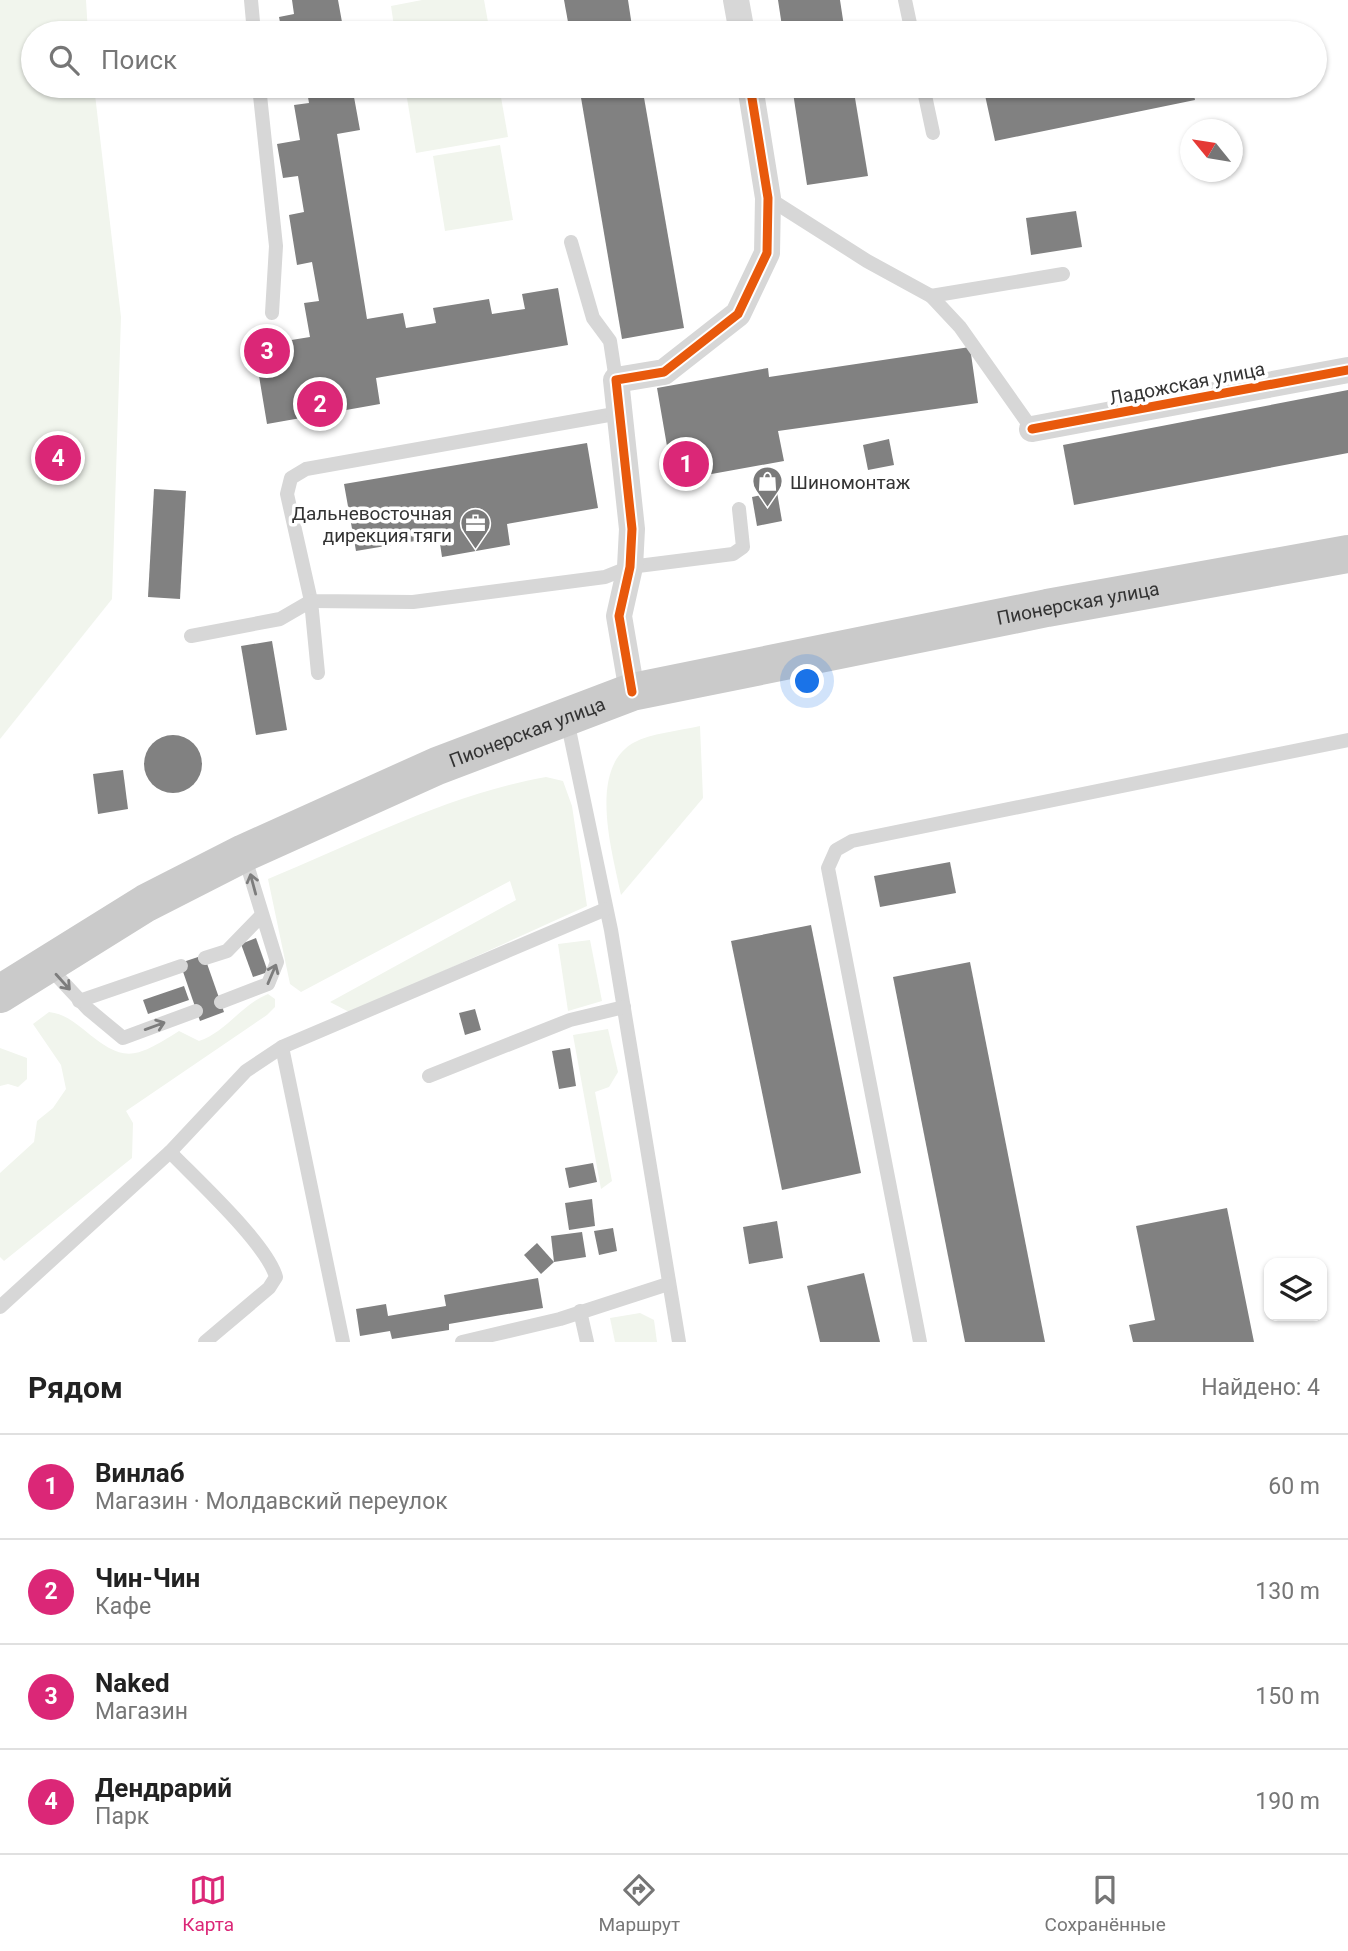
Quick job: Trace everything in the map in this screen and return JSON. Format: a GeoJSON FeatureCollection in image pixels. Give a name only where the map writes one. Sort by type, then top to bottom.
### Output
{"type":"FeatureCollection","features":[{"type":"Feature","properties":{"kind":"main road","name":"Пионерская улица"},"geometry":{"type":"LineString","coordinates":[[0,995],[146,903],[244,853],[437,766],[632,692],[1047,608],[1348,554]]}},
{"type":"Feature","properties":{"kind":"street"},"geometry":{"type":"LineString","coordinates":[[736,0],[739,21]]}},
{"type":"Feature","properties":{"kind":"street"},"geometry":{"type":"LineString","coordinates":[[632,692],[619,616],[630,567],[632,529],[617,380],[664,372],[738,314],[767,253],[768,198],[752,98]]}},
{"type":"Feature","properties":{"kind":"street","name":"Ладожская улица"},"geometry":{"type":"LineString","coordinates":[[1032,429],[1348,370]]}},
{"type":"Feature","properties":{"kind":"lane"},"geometry":{"type":"LineString","coordinates":[[251,0],[253,21]]}},
{"type":"Feature","properties":{"kind":"lane"},"geometry":{"type":"LineString","coordinates":[[905,0],[909,21]]}},
{"type":"Feature","properties":{"kind":"lane"},"geometry":{"type":"LineString","coordinates":[[260,98],[276,246],[272,313]]}},
{"type":"Feature","properties":{"kind":"lane"},"geometry":{"type":"LineString","coordinates":[[926,98],[933,133]]}},
{"type":"Feature","properties":{"kind":"lane"},"geometry":{"type":"LineString","coordinates":[[768,198],[867,261],[931,296],[960,327],[1032,429]]}},
{"type":"Feature","properties":{"kind":"lane"},"geometry":{"type":"LineString","coordinates":[[570,242],[593,318],[610,341],[617,380]]}},
{"type":"Feature","properties":{"kind":"lane"},"geometry":{"type":"LineString","coordinates":[[931,296],[1063,274]]}},
{"type":"Feature","properties":{"kind":"lane"},"geometry":{"type":"LineString","coordinates":[[318,673],[311,601],[287,494],[291,478],[306,469],[620,413]]}},
{"type":"Feature","properties":{"kind":"lane"},"geometry":{"type":"LineString","coordinates":[[191,636],[280,619],[311,601],[413,602],[605,576],[630,567],[738,552],[743,547],[739,509]]}},
{"type":"Feature","properties":{"kind":"lane"},"geometry":{"type":"LineString","coordinates":[[566,715],[624,1007],[668,1284],[680,1342]]}},
{"type":"Feature","properties":{"kind":"lane"},"geometry":{"type":"LineString","coordinates":[[920,1342],[828,868],[836,850],[852,841],[1348,740]]}},
{"type":"Feature","properties":{"kind":"lane"},"geometry":{"type":"LineString","coordinates":[[220,1002],[268,984],[277,962],[244,853]]}},
{"type":"Feature","properties":{"kind":"lane"},"geometry":{"type":"LineString","coordinates":[[0,1307],[170,1152],[246,1071],[282,1047],[606,909]]}},
{"type":"Feature","properties":{"kind":"lane"},"geometry":{"type":"LineString","coordinates":[[205,958],[227,951],[261,916]]}},
{"type":"Feature","properties":{"kind":"lane"},"geometry":{"type":"LineString","coordinates":[[46,964],[79,1001],[123,1038],[196,1011]]}},
{"type":"Feature","properties":{"kind":"lane"},"geometry":{"type":"LineString","coordinates":[[79,1001],[181,966]]}},
{"type":"Feature","properties":{"kind":"lane"},"geometry":{"type":"LineString","coordinates":[[429,1076],[570,1020],[624,1007]]}},
{"type":"Feature","properties":{"kind":"lane"},"geometry":{"type":"LineString","coordinates":[[282,1047],[343,1342]]}},
{"type":"Feature","properties":{"kind":"lane"},"geometry":{"type":"LineString","coordinates":[[170,1152],[244,1231],[273,1267],[276,1277],[269,1288],[205,1342]]}},
{"type":"Feature","properties":{"kind":"lane"},"geometry":{"type":"LineString","coordinates":[[462,1342],[560,1319],[668,1284]]}},
{"type":"Feature","properties":{"kind":"lane"},"geometry":{"type":"LineString","coordinates":[[580,1311],[587,1342]]}},
{"type":"Feature","properties":{"kind":"shaded area"},"geometry":{"type":"Polygon","coordinates":[[[0,0],[86,0],[87,21],[21,21],[21,98],[95,98],[121,317],[112,599],[0,739],[0,0]]]}},
{"type":"Feature","properties":{"kind":"shaded area"},"geometry":{"type":"Polygon","coordinates":[[[422,0],[484,0],[488,21],[393,21],[391,6],[422,0]]]}},
{"type":"Feature","properties":{"kind":"shaded area"},"geometry":{"type":"Polygon","coordinates":[[[407,98],[501,98],[508,137],[416,153],[407,98]]]}},
{"type":"Feature","properties":{"kind":"shaded area"},"geometry":{"type":"Polygon","coordinates":[[[500,145],[513,220],[445,231],[433,156],[500,145]]]}},
{"type":"Feature","properties":{"kind":"shaded area"},"geometry":{"type":"Polygon","coordinates":[[[700,726],[703,798],[621,895],[607,814],[611,772],[619,756],[633,743],[700,726]]]}},
{"type":"Feature","properties":{"kind":"shaded area"},"geometry":{"type":"Polygon","coordinates":[[[546,777],[563,781],[572,806],[587,906],[351,1013],[330,1002],[516,900],[510,881],[301,992],[290,984],[268,879],[439,807],[474,795],[546,777]]]}},
{"type":"Feature","properties":{"kind":"shaded area"},"geometry":{"type":"Polygon","coordinates":[[[590,940],[602,1001],[568,1011],[558,944],[590,940]]]}},
{"type":"Feature","properties":{"kind":"shaded area"},"geometry":{"type":"Polygon","coordinates":[[[268,994],[275,999],[275,1007],[267,1015],[126,1111],[133,1123],[132,1158],[4,1261],[0,1257],[0,1173],[34,1142],[37,1121],[53,1108],[66,1089],[61,1065],[33,1024],[49,1012],[59,1014],[109,1048],[129,1054],[150,1048],[179,1031],[199,1041],[209,1037],[268,994]]]}},
{"type":"Feature","properties":{"kind":"shaded area"},"geometry":{"type":"Polygon","coordinates":[[[608,1029],[618,1072],[609,1087],[595,1092],[612,1181],[601,1189],[573,1035],[608,1029]]]}},
{"type":"Feature","properties":{"kind":"shaded area"},"geometry":{"type":"Polygon","coordinates":[[[0,1048],[27,1058],[27,1079],[18,1087],[8,1084],[0,1086],[0,1048]]]}},
{"type":"Feature","properties":{"kind":"shaded area"},"geometry":{"type":"Polygon","coordinates":[[[640,1313],[654,1320],[657,1342],[615,1342],[610,1318],[640,1313]]]}},
{"type":"Feature","properties":{"kind":"building"},"geometry":{"type":"Polygon","coordinates":[[[292,0],[338,0],[342,21],[280,21],[279,17],[294,14],[292,0]]]}},
{"type":"Feature","properties":{"kind":"building"},"geometry":{"type":"Polygon","coordinates":[[[564,0],[628,0],[631,21],[568,21],[564,0]]]}},
{"type":"Feature","properties":{"kind":"building"},"geometry":{"type":"Polygon","coordinates":[[[778,0],[840,0],[843,21],[781,21],[778,0]]]}},
{"type":"Feature","properties":{"kind":"building"},"geometry":{"type":"Polygon","coordinates":[[[308,98],[354,98],[360,130],[337,134],[367,319],[403,313],[406,328],[436,323],[433,308],[489,299],[492,314],[525,309],[522,294],[558,288],[568,345],[376,378],[380,404],[267,424],[254,346],[310,337],[304,303],[319,301],[312,262],[297,265],[289,215],[304,212],[298,176],[283,178],[277,144],[300,140],[294,105],[309,103],[308,98]]]}},
{"type":"Feature","properties":{"kind":"building"},"geometry":{"type":"Polygon","coordinates":[[[581,98],[644,98],[684,328],[622,339],[581,98]]]}},
{"type":"Feature","properties":{"kind":"building"},"geometry":{"type":"Polygon","coordinates":[[[794,98],[855,98],[868,176],[807,185],[794,98]]]}},
{"type":"Feature","properties":{"kind":"building"},"geometry":{"type":"Polygon","coordinates":[[[986,98],[1195,100],[995,141],[986,98]]]}},
{"type":"Feature","properties":{"kind":"building"},"geometry":{"type":"Polygon","coordinates":[[[1076,211],[1082,247],[1031,255],[1026,218],[1076,211]]]}},
{"type":"Feature","properties":{"kind":"building"},"geometry":{"type":"Polygon","coordinates":[[[970,347],[978,403],[778,431],[784,461],[673,481],[657,388],[768,368],[769,377],[970,347]]]}},
{"type":"Feature","properties":{"kind":"building"},"geometry":{"type":"Polygon","coordinates":[[[1348,390],[1348,453],[1074,505],[1063,445],[1348,390]]]}},
{"type":"Feature","properties":{"kind":"building"},"geometry":{"type":"Polygon","coordinates":[[[889,439],[894,465],[868,470],[863,445],[889,439]]]}},
{"type":"Feature","properties":{"kind":"building"},"geometry":{"type":"Polygon","coordinates":[[[587,443],[598,508],[507,524],[510,545],[442,557],[439,537],[356,551],[344,484],[587,443]]]}},
{"type":"Feature","properties":{"kind":"building"},"geometry":{"type":"Polygon","coordinates":[[[154,489],[186,491],[180,599],[148,597],[154,489]]]}},
{"type":"Feature","properties":{"kind":"building","name":"Шиномонтаж"},"geometry":{"type":"Polygon","coordinates":[[[777,492],[782,521],[757,526],[752,497],[777,492]]]}},
{"type":"Feature","properties":{"kind":"building"},"geometry":{"type":"Polygon","coordinates":[[[272,641],[287,730],[256,735],[241,646],[272,641]]]}},
{"type":"Feature","properties":{"kind":"building"},"geometry":{"type":"Polygon","coordinates":[[[167,735],[179,735],[194,743],[202,758],[202,770],[194,785],[179,793],[167,793],[152,785],[144,770],[144,758],[152,743],[167,735]]]}},
{"type":"Feature","properties":{"kind":"building"},"geometry":{"type":"Polygon","coordinates":[[[123,770],[128,809],[98,814],[93,774],[123,770]]]}},
{"type":"Feature","properties":{"kind":"building"},"geometry":{"type":"Polygon","coordinates":[[[950,862],[956,893],[880,907],[874,876],[950,862]]]}},
{"type":"Feature","properties":{"kind":"building"},"geometry":{"type":"Polygon","coordinates":[[[811,925],[861,1173],[782,1190],[731,941],[811,925]]]}},
{"type":"Feature","properties":{"kind":"building"},"geometry":{"type":"Polygon","coordinates":[[[256,938],[268,972],[253,977],[241,944],[256,938]]]}},
{"type":"Feature","properties":{"kind":"building"},"geometry":{"type":"Polygon","coordinates":[[[204,955],[224,1012],[200,1021],[180,963],[204,955]]]}},
{"type":"Feature","properties":{"kind":"building"},"geometry":{"type":"Polygon","coordinates":[[[970,962],[1045,1342],[965,1342],[893,977],[970,962]]]}},
{"type":"Feature","properties":{"kind":"building"},"geometry":{"type":"Polygon","coordinates":[[[184,986],[189,1000],[148,1014],[143,1000],[184,986]]]}},
{"type":"Feature","properties":{"kind":"building"},"geometry":{"type":"Polygon","coordinates":[[[475,1009],[481,1030],[465,1035],[459,1013],[475,1009]]]}},
{"type":"Feature","properties":{"kind":"building"},"geometry":{"type":"Polygon","coordinates":[[[570,1048],[576,1086],[559,1089],[552,1051],[570,1048]]]}},
{"type":"Feature","properties":{"kind":"building"},"geometry":{"type":"Polygon","coordinates":[[[593,1163],[597,1182],[569,1188],[565,1168],[593,1163]]]}},
{"type":"Feature","properties":{"kind":"building"},"geometry":{"type":"Polygon","coordinates":[[[592,1199],[595,1226],[569,1230],[565,1203],[592,1199]]]}},
{"type":"Feature","properties":{"kind":"building"},"geometry":{"type":"Polygon","coordinates":[[[1227,1208],[1254,1342],[1133,1342],[1129,1325],[1155,1320],[1136,1226],[1227,1208]]]}},
{"type":"Feature","properties":{"kind":"building"},"geometry":{"type":"Polygon","coordinates":[[[777,1221],[783,1258],[749,1264],[743,1227],[777,1221]]]}},
{"type":"Feature","properties":{"kind":"building"},"geometry":{"type":"Polygon","coordinates":[[[613,1228],[617,1251],[599,1255],[594,1231],[613,1228]]]}},
{"type":"Feature","properties":{"kind":"building"},"geometry":{"type":"Polygon","coordinates":[[[582,1232],[586,1257],[554,1262],[551,1236],[582,1232]]]}},
{"type":"Feature","properties":{"kind":"building"},"geometry":{"type":"Polygon","coordinates":[[[537,1243],[554,1262],[541,1274],[524,1255],[537,1243]]]}},
{"type":"Feature","properties":{"kind":"building"},"geometry":{"type":"Polygon","coordinates":[[[864,1273],[880,1342],[820,1342],[807,1286],[864,1273]]]}},
{"type":"Feature","properties":{"kind":"building"},"geometry":{"type":"Polygon","coordinates":[[[538,1278],[543,1308],[449,1324],[449,1330],[392,1339],[390,1331],[360,1336],[356,1309],[386,1304],[388,1316],[446,1306],[444,1295],[538,1278]]]}},
{"type":"Feature","properties":{"kind":"cycle path"},"geometry":{"type":"LineString","coordinates":[[632,692],[619,616],[630,567],[632,529],[616,380],[664,372],[738,314],[767,253],[768,198],[752,98]]}},
{"type":"Feature","properties":{"kind":"cycle path"},"geometry":{"type":"LineString","coordinates":[[1032,429],[1348,370]]}},
{"type":"Feature","properties":{"kind":"place","name":"Naked"},"geometry":{"type":"Point","coordinates":[267,351]}},
{"type":"Feature","properties":{"kind":"place","name":"Чин-Чин"},"geometry":{"type":"Point","coordinates":[320,404]}},
{"type":"Feature","properties":{"kind":"place","name":"Дендрарий"},"geometry":{"type":"Point","coordinates":[58,458]}},
{"type":"Feature","properties":{"kind":"place","name":"Винлаб"},"geometry":{"type":"Point","coordinates":[686,464]}},
{"type":"Feature","properties":{"kind":"place","name":"Шиномонтаж"},"geometry":{"type":"Point","coordinates":[767,509]}},
{"type":"Feature","properties":{"kind":"place","name":"Дальневосточная дирекция тяги"},"geometry":{"type":"Point","coordinates":[475,551]}}]}
